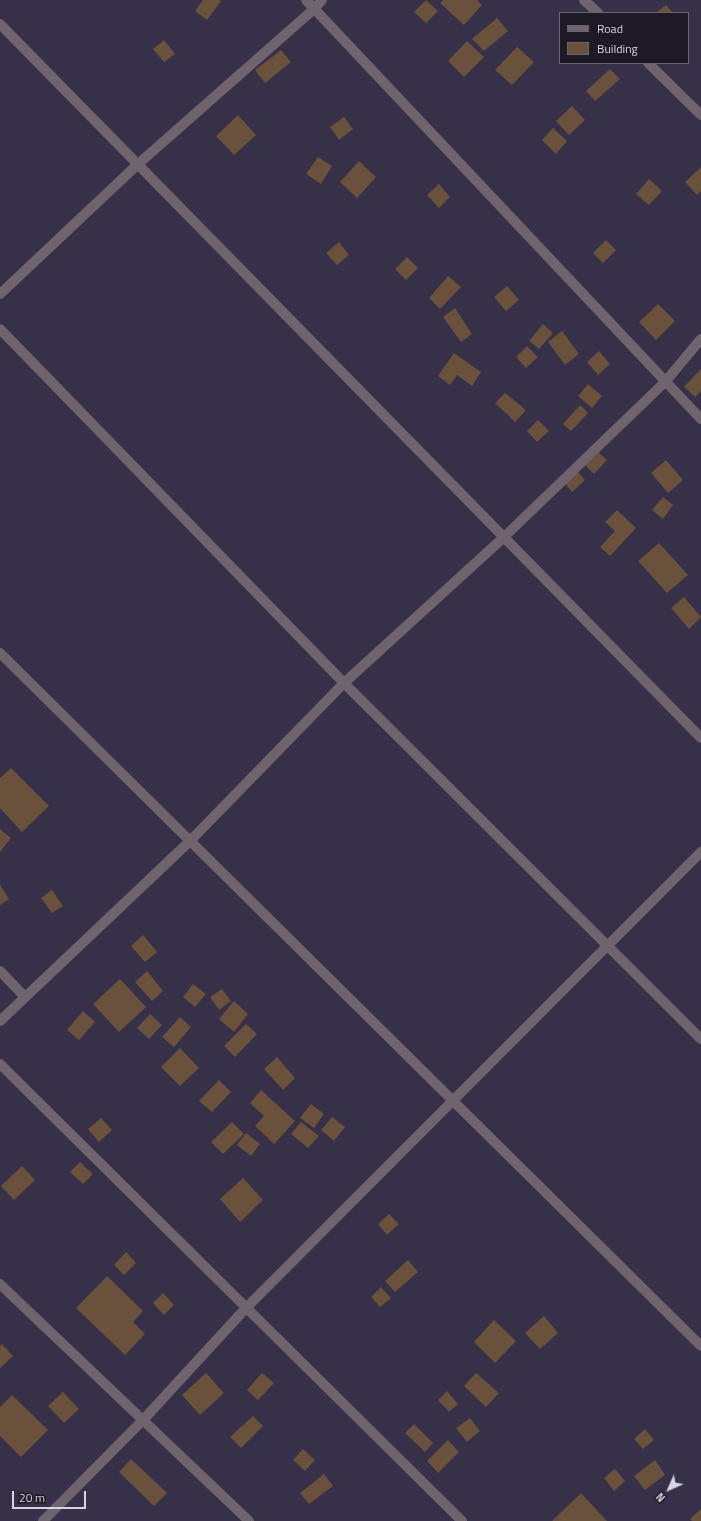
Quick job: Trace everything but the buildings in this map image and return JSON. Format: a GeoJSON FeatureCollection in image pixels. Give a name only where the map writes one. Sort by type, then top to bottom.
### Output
{"type":"FeatureCollection","features":[{"type":"Feature","properties":{"kind":"street"},"geometry":{"type":"LineString","coordinates":[[306,0],[701,419]]}},
{"type":"Feature","properties":{"kind":"street"},"geometry":{"type":"LineString","coordinates":[[0,294],[137,165],[314,9],[322,0]]}},
{"type":"Feature","properties":{"kind":"street"},"geometry":{"type":"LineString","coordinates":[[584,0],[597,12]]}},
{"type":"Feature","properties":{"kind":"street"},"geometry":{"type":"LineString","coordinates":[[0,24],[701,738]]}},
{"type":"Feature","properties":{"kind":"street"},"geometry":{"type":"LineString","coordinates":[[649,64],[701,115]]}},
{"type":"Feature","properties":{"kind":"street"},"geometry":{"type":"LineString","coordinates":[[0,329],[344,683],[701,1039]]}},
{"type":"Feature","properties":{"kind":"street"},"geometry":{"type":"LineString","coordinates":[[0,1021],[190,841],[344,683],[503,538],[665,382],[701,339]]}},
{"type":"Feature","properties":{"kind":"street"},"geometry":{"type":"LineString","coordinates":[[0,653],[701,1346]]}},
{"type":"Feature","properties":{"kind":"street"},"geometry":{"type":"LineString","coordinates":[[48,1519],[143,1420],[246,1308],[701,852]]}},
{"type":"Feature","properties":{"kind":"street"},"geometry":{"type":"LineString","coordinates":[[0,971],[25,997]]}},
{"type":"Feature","properties":{"kind":"street"},"geometry":{"type":"LineString","coordinates":[[0,1064],[462,1521]]}},
{"type":"Feature","properties":{"kind":"street"},"geometry":{"type":"LineString","coordinates":[[0,1284],[249,1521]]}}]}
